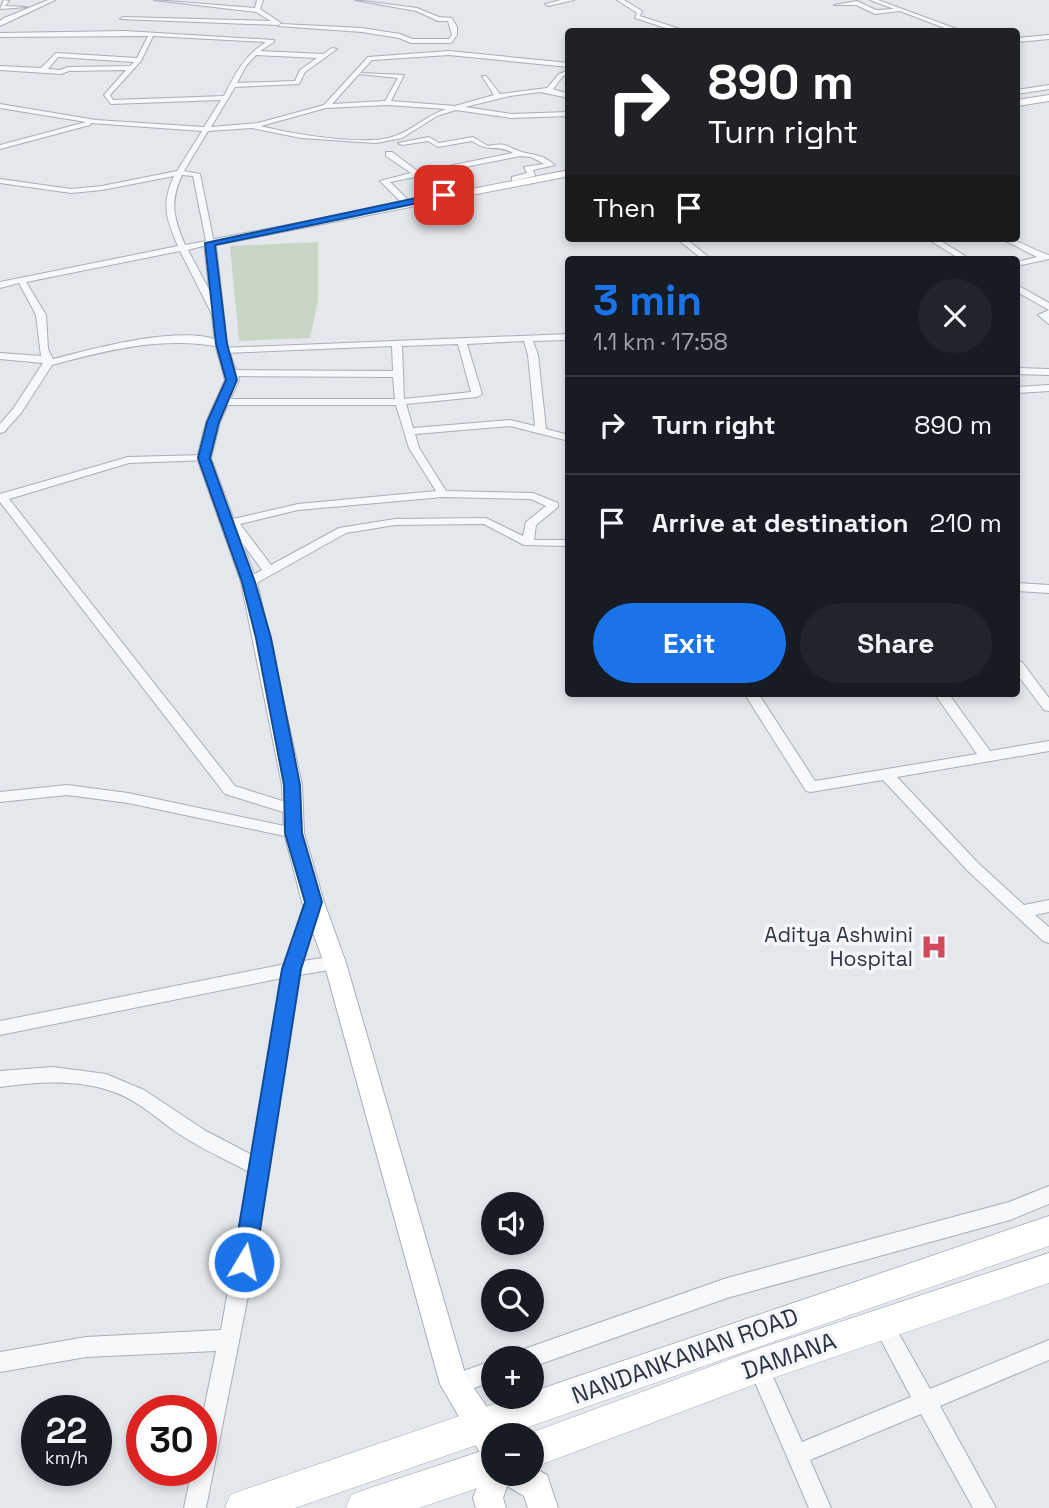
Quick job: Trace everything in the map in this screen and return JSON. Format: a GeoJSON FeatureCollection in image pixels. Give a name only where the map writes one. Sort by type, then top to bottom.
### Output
{"type":"FeatureCollection","features":[{"type":"Feature","properties":{"kind":"main road","name":"NANDANKANAN ROAD"},"geometry":{"type":"LineString","coordinates":[[529,1423],[838,1301],[1049,1231]]}},
{"type":"Feature","properties":{"kind":"main road","name":"DAMANA"},"geometry":{"type":"LineString","coordinates":[[544,1446],[758,1366],[1049,1268]]}},
{"type":"Feature","properties":{"kind":"main road","name":"NANDANKANAN ROAD"},"geometry":{"type":"LineString","coordinates":[[243,1508],[481,1441]]}},
{"type":"Feature","properties":{"kind":"main road"},"geometry":{"type":"LineString","coordinates":[[364,1508],[481,1469]]}},
{"type":"Feature","properties":{"kind":"street"},"geometry":{"type":"LineString","coordinates":[[0,1],[23,0]]}},
{"type":"Feature","properties":{"kind":"street"},"geometry":{"type":"LineString","coordinates":[[157,0],[257,10],[280,25]]}},
{"type":"Feature","properties":{"kind":"street"},"geometry":{"type":"LineString","coordinates":[[257,10],[260,0]]}},
{"type":"Feature","properties":{"kind":"street"},"geometry":{"type":"LineString","coordinates":[[358,0],[417,10],[438,19],[450,19],[456,31],[449,53]]}},
{"type":"Feature","properties":{"kind":"street"},"geometry":{"type":"LineString","coordinates":[[548,4],[571,0]]}},
{"type":"Feature","properties":{"kind":"street"},"geometry":{"type":"LineString","coordinates":[[620,0],[640,12],[637,17],[671,28]]}},
{"type":"Feature","properties":{"kind":"street"},"geometry":{"type":"LineString","coordinates":[[745,0],[757,0]]}},
{"type":"Feature","properties":{"kind":"street"},"geometry":{"type":"LineString","coordinates":[[873,0],[951,28]]}},
{"type":"Feature","properties":{"kind":"street"},"geometry":{"type":"LineString","coordinates":[[6,1],[1,8],[43,6]]}},
{"type":"Feature","properties":{"kind":"street"},"geometry":{"type":"LineString","coordinates":[[37,1],[51,1]]}},
{"type":"Feature","properties":{"kind":"street"},"geometry":{"type":"LineString","coordinates":[[0,24],[7,18],[51,1]]}},
{"type":"Feature","properties":{"kind":"street"},"geometry":{"type":"LineString","coordinates":[[837,5],[857,4],[875,12],[901,10]]}},
{"type":"Feature","properties":{"kind":"street"},"geometry":{"type":"LineString","coordinates":[[123,19],[362,30],[400,36],[411,41],[451,41]]}},
{"type":"Feature","properties":{"kind":"street"},"geometry":{"type":"LineString","coordinates":[[219,318],[183,247],[169,202],[181,171],[209,129],[233,85],[238,69],[254,53],[272,41],[280,25]]}},
{"type":"Feature","properties":{"kind":"street"},"geometry":{"type":"LineString","coordinates":[[0,35],[152,35],[272,41]]}},
{"type":"Feature","properties":{"kind":"street"},"geometry":{"type":"LineString","coordinates":[[112,123],[118,113],[107,95],[139,60],[152,35]]}},
{"type":"Feature","properties":{"kind":"street"},"geometry":{"type":"LineString","coordinates":[[1020,40],[1049,37]]}},
{"type":"Feature","properties":{"kind":"street"},"geometry":{"type":"LineString","coordinates":[[233,85],[298,83],[302,71],[334,50]]}},
{"type":"Feature","properties":{"kind":"street"},"geometry":{"type":"LineString","coordinates":[[254,53],[325,56]]}},
{"type":"Feature","properties":{"kind":"street"},"geometry":{"type":"LineString","coordinates":[[326,106],[370,58],[449,53],[547,64],[565,69]]}},
{"type":"Feature","properties":{"kind":"street"},"geometry":{"type":"LineString","coordinates":[[43,70],[56,55],[139,60]]}},
{"type":"Feature","properties":{"kind":"street"},"geometry":{"type":"LineString","coordinates":[[0,68],[61,72],[68,69],[133,68]]}},
{"type":"Feature","properties":{"kind":"street"},"geometry":{"type":"LineString","coordinates":[[250,125],[267,131],[322,138],[389,140],[454,108],[550,89],[565,72]]}},
{"type":"Feature","properties":{"kind":"street"},"geometry":{"type":"LineString","coordinates":[[362,74],[402,76],[387,103]]}},
{"type":"Feature","properties":{"kind":"street"},"geometry":{"type":"LineString","coordinates":[[484,77],[499,97]]}},
{"type":"Feature","properties":{"kind":"street"},"geometry":{"type":"LineString","coordinates":[[1020,92],[1049,88]]}},
{"type":"Feature","properties":{"kind":"street"},"geometry":{"type":"LineString","coordinates":[[550,89],[565,96]]}},
{"type":"Feature","properties":{"kind":"street"},"geometry":{"type":"LineString","coordinates":[[111,102],[226,98]]}},
{"type":"Feature","properties":{"kind":"street"},"geometry":{"type":"LineString","coordinates":[[1020,103],[1049,98]]}},
{"type":"Feature","properties":{"kind":"street"},"geometry":{"type":"LineString","coordinates":[[0,106],[96,122],[209,129],[250,125],[326,106],[387,103],[511,116],[565,114]]}},
{"type":"Feature","properties":{"kind":"street"},"geometry":{"type":"LineString","coordinates":[[0,147],[96,122]]}},
{"type":"Feature","properties":{"kind":"street"},"geometry":{"type":"LineString","coordinates":[[402,143],[429,139],[438,145],[473,139],[487,148],[503,145],[520,155]]}},
{"type":"Feature","properties":{"kind":"street"},"geometry":{"type":"LineString","coordinates":[[389,154],[417,174]]}},
{"type":"Feature","properties":{"kind":"street"},"geometry":{"type":"LineString","coordinates":[[406,202],[384,180],[520,155],[533,155],[551,165],[527,169],[532,174],[515,179]]}},
{"type":"Feature","properties":{"kind":"street"},"geometry":{"type":"LineString","coordinates":[[0,181],[70,191],[113,186],[181,171],[196,174],[199,178],[223,347],[232,380],[213,422],[204,458],[248,582],[280,716],[292,785],[293,821],[313,902],[335,963],[454,1384],[481,1426]]}},
{"type":"Feature","properties":{"kind":"street"},"geometry":{"type":"LineString","coordinates":[[0,285],[406,202],[565,174]]}},
{"type":"Feature","properties":{"kind":"street"},"geometry":{"type":"LineString","coordinates":[[685,242],[703,256]]}},
{"type":"Feature","properties":{"kind":"street"},"geometry":{"type":"LineString","coordinates":[[938,242],[962,256]]}},
{"type":"Feature","properties":{"kind":"street"},"geometry":{"type":"LineString","coordinates":[[1012,242],[1049,257]]}},
{"type":"Feature","properties":{"kind":"street"},"geometry":{"type":"LineString","coordinates":[[1020,263],[1049,257]]}},
{"type":"Feature","properties":{"kind":"street"},"geometry":{"type":"LineString","coordinates":[[20,280],[41,315],[43,349],[48,361]]}},
{"type":"Feature","properties":{"kind":"street"},"geometry":{"type":"LineString","coordinates":[[1020,290],[1049,307]]}},
{"type":"Feature","properties":{"kind":"street"},"geometry":{"type":"LineString","coordinates":[[1049,313],[1043,315],[1049,321]]}},
{"type":"Feature","properties":{"kind":"street"},"geometry":{"type":"LineString","coordinates":[[0,356],[48,361],[165,339],[197,340],[223,347],[565,337]]}},
{"type":"Feature","properties":{"kind":"street"},"geometry":{"type":"LineString","coordinates":[[528,339],[533,355],[541,432]]}},
{"type":"Feature","properties":{"kind":"street"},"geometry":{"type":"LineString","coordinates":[[222,402],[401,402],[477,394],[462,341]]}},
{"type":"Feature","properties":{"kind":"street"},"geometry":{"type":"LineString","coordinates":[[397,343],[401,402],[414,448],[443,494]]}},
{"type":"Feature","properties":{"kind":"street"},"geometry":{"type":"LineString","coordinates":[[2,426],[48,361]]}},
{"type":"Feature","properties":{"kind":"street"},"geometry":{"type":"LineString","coordinates":[[1020,372],[1049,372]]}},
{"type":"Feature","properties":{"kind":"street"},"geometry":{"type":"LineString","coordinates":[[230,373],[397,374]]}},
{"type":"Feature","properties":{"kind":"street"},"geometry":{"type":"LineString","coordinates":[[1020,390],[1049,388]]}},
{"type":"Feature","properties":{"kind":"street"},"geometry":{"type":"LineString","coordinates":[[409,431],[510,423],[565,437]]}},
{"type":"Feature","properties":{"kind":"street"},"geometry":{"type":"LineString","coordinates":[[204,458],[128,460],[1,498],[230,790],[293,821]]}},
{"type":"Feature","properties":{"kind":"street"},"geometry":{"type":"LineString","coordinates":[[269,571],[233,522],[298,507],[443,494],[533,496],[554,505],[530,524],[528,543]]}},
{"type":"Feature","properties":{"kind":"street"},"geometry":{"type":"LineString","coordinates":[[248,582],[343,530],[395,523],[486,521],[528,543],[565,542]]}},
{"type":"Feature","properties":{"kind":"street"},"geometry":{"type":"LineString","coordinates":[[1020,587],[1049,589]]}},
{"type":"Feature","properties":{"kind":"street"},"geometry":{"type":"LineString","coordinates":[[1020,669],[1049,707]]}},
{"type":"Feature","properties":{"kind":"street"},"geometry":{"type":"LineString","coordinates":[[754,697],[811,787],[1049,746]]}},
{"type":"Feature","properties":{"kind":"street"},"geometry":{"type":"LineString","coordinates":[[944,697],[988,758]]}},
{"type":"Feature","properties":{"kind":"street"},"geometry":{"type":"LineString","coordinates":[[887,775],[973,867],[1049,937]]}},
{"type":"Feature","properties":{"kind":"street"},"geometry":{"type":"LineString","coordinates":[[0,797],[55,791],[79,792],[293,821]]}},
{"type":"Feature","properties":{"kind":"street"},"geometry":{"type":"LineString","coordinates":[[195,1508],[229,1340],[292,969],[313,902]]}},
{"type":"Feature","properties":{"kind":"street"},"geometry":{"type":"LineString","coordinates":[[1022,911],[1049,906]]}},
{"type":"Feature","properties":{"kind":"street"},"geometry":{"type":"LineString","coordinates":[[0,1028],[292,969],[335,963]]}},
{"type":"Feature","properties":{"kind":"street"},"geometry":{"type":"LineString","coordinates":[[0,1079],[65,1075],[95,1079],[135,1094],[194,1134],[259,1167]]}},
{"type":"Feature","properties":{"kind":"street"},"geometry":{"type":"LineString","coordinates":[[544,1352],[727,1289],[1010,1211],[1049,1195]]}},
{"type":"Feature","properties":{"kind":"street"},"geometry":{"type":"LineString","coordinates":[[883,1325],[985,1508]]}},
{"type":"Feature","properties":{"kind":"street"},"geometry":{"type":"LineString","coordinates":[[0,1362],[86,1347],[229,1340]]}},
{"type":"Feature","properties":{"kind":"street"},"geometry":{"type":"LineString","coordinates":[[797,1455],[1049,1350]]}},
{"type":"Feature","properties":{"kind":"street"},"geometry":{"type":"LineString","coordinates":[[758,1366],[820,1508]]}},
{"type":"Feature","properties":{"kind":"street"},"geometry":{"type":"LineString","coordinates":[[454,1384],[481,1375]]}},
{"type":"Feature","properties":{"kind":"street"},"geometry":{"type":"LineString","coordinates":[[491,1508],[488,1498],[492,1486]]}},
{"type":"Feature","properties":{"kind":"street"},"geometry":{"type":"LineString","coordinates":[[536,1486],[543,1508]]}},
{"type":"Feature","properties":{"kind":"green space"},"geometry":{"type":"Polygon","coordinates":[[[318,242],[318,301],[310,338],[239,341],[230,246],[318,242]]]}},
{"type":"Feature","properties":{"kind":"place","name":"Aditya Ashwini Hospital"},"geometry":{"type":"Point","coordinates":[934,947]}},
{"type":"Feature","properties":{"kind":"route"},"geometry":{"type":"LineString","coordinates":[[244,1262],[292,969],[313,902],[294,833],[292,785],[263,638],[248,582],[204,458],[213,422],[232,380],[222,344],[210,243],[444,195]]}}]}
